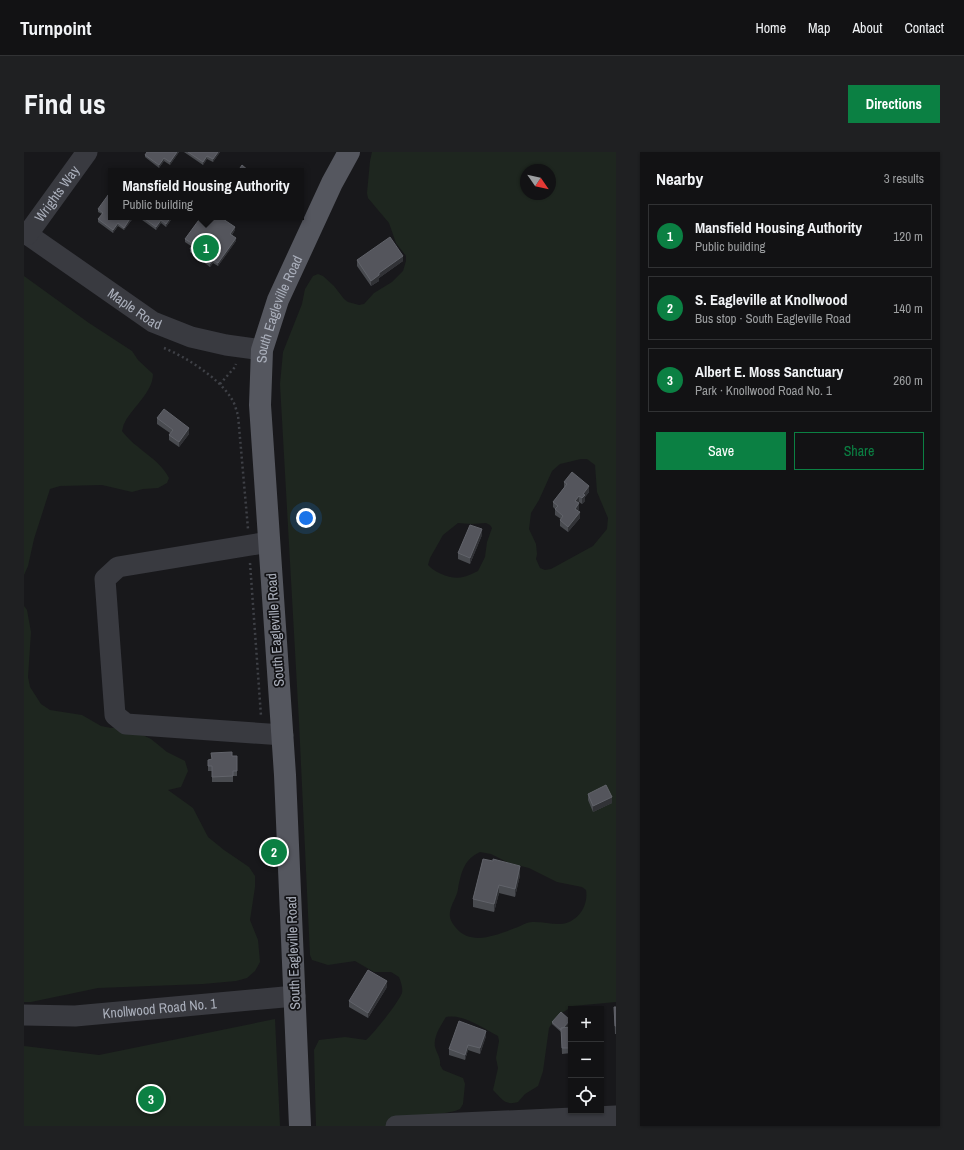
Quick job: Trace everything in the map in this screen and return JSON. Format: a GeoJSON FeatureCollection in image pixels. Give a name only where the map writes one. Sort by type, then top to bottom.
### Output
{"type":"FeatureCollection","features":[{"type":"Feature","properties":{"kind":"main road","name":"South Eagleville Road"},"geometry":{"type":"LineString","coordinates":[[300,1126],[295,996],[272,734],[259,543],[262,350],[278,300],[332,183],[349,152]]}},
{"type":"Feature","properties":{"kind":"street","name":"Wrights Way"},"geometry":{"type":"LineString","coordinates":[[26,234],[87,152]]}},
{"type":"Feature","properties":{"kind":"street","name":"Maple Road"},"geometry":{"type":"LineString","coordinates":[[26,234],[153,322],[191,337],[262,350]]}},
{"type":"Feature","properties":{"kind":"street"},"geometry":{"type":"LineString","coordinates":[[259,543],[118,567],[106,580],[106,588],[115,715],[126,724],[272,734]]}},
{"type":"Feature","properties":{"kind":"street","name":"Knollwood Road No. 1"},"geometry":{"type":"LineString","coordinates":[[24,1014],[75,1016],[295,996]]}},
{"type":"Feature","properties":{"kind":"street"},"geometry":{"type":"LineString","coordinates":[[396,1126],[616,1116]]}},
{"type":"Feature","properties":{"kind":"path"},"geometry":{"type":"LineString","coordinates":[[220,384],[235,368],[240,347]]}},
{"type":"Feature","properties":{"kind":"path"},"geometry":{"type":"LineString","coordinates":[[164,348],[180,355],[220,384],[232,398],[238,415],[259,543],[272,734]]}},
{"type":"Feature","properties":{"kind":"shaded area"},"geometry":{"type":"Polygon","coordinates":[[[372,152],[616,152],[616,1002],[568,1006],[568,1009],[557,1016],[549,1028],[543,1071],[538,1086],[525,1094],[518,1102],[514,1103],[504,1101],[493,1090],[498,1068],[496,1058],[499,1041],[498,1036],[466,1020],[446,1017],[436,1035],[435,1047],[443,1070],[463,1078],[465,1084],[463,1104],[460,1109],[440,1114],[421,1126],[316,1126],[314,1050],[319,1040],[345,1037],[366,1040],[375,1031],[400,998],[402,993],[402,985],[399,977],[391,972],[374,972],[355,961],[328,965],[312,960],[310,955],[299,722],[280,384],[283,352],[302,304],[305,289],[313,276],[318,274],[323,276],[334,286],[344,299],[348,302],[359,305],[364,304],[374,293],[392,282],[403,271],[406,256],[396,243],[389,223],[368,198],[367,193],[372,152]],[[587,459],[560,464],[552,471],[539,500],[531,513],[529,529],[536,544],[536,559],[540,568],[545,570],[551,569],[593,546],[607,529],[608,518],[597,492],[595,465],[587,459]],[[458,523],[443,535],[430,558],[428,565],[439,573],[454,578],[465,577],[478,571],[485,557],[487,542],[492,528],[486,523],[458,523]],[[480,852],[470,858],[464,867],[450,912],[452,923],[462,934],[478,938],[503,933],[530,922],[564,924],[577,916],[584,906],[586,890],[582,887],[557,882],[529,868],[509,863],[491,854],[480,852]]]}},
{"type":"Feature","properties":{"kind":"shaded area"},"geometry":{"type":"Polygon","coordinates":[[[24,276],[89,323],[132,351],[138,360],[153,374],[150,387],[142,400],[128,417],[122,431],[133,443],[165,471],[169,478],[167,483],[158,488],[143,489],[132,492],[102,485],[60,486],[50,489],[34,539],[28,566],[24,575],[24,276]]]}},
{"type":"Feature","properties":{"kind":"shaded area"},"geometry":{"type":"Polygon","coordinates":[[[24,606],[27,610],[31,632],[28,677],[30,687],[41,704],[50,710],[82,715],[101,726],[111,728],[122,727],[132,730],[151,739],[167,752],[185,761],[188,771],[181,787],[168,790],[193,808],[208,837],[249,867],[255,876],[255,887],[250,920],[258,940],[260,962],[255,971],[247,978],[236,981],[203,984],[98,988],[31,1002],[24,1002],[24,606]]]}},
{"type":"Feature","properties":{"kind":"shaded area"},"geometry":{"type":"Polygon","coordinates":[[[275,1019],[280,1126],[24,1126],[24,1046],[99,1055],[275,1019]]]}},
{"type":"Feature","properties":{"kind":"building"},"geometry":{"type":"Polygon","coordinates":[[[147,152],[177,152],[170,162],[164,158],[159,165],[145,155],[147,152]]]}},
{"type":"Feature","properties":{"kind":"building"},"geometry":{"type":"Polygon","coordinates":[[[188,152],[218,152],[213,159],[207,156],[203,162],[188,152]]]}},
{"type":"Feature","properties":{"kind":"building"},"geometry":{"type":"Polygon","coordinates":[[[108,195],[108,220],[129,220],[124,228],[118,223],[113,230],[98,219],[103,213],[98,209],[108,195]]]}},
{"type":"Feature","properties":{"kind":"building"},"geometry":{"type":"Polygon","coordinates":[[[146,220],[161,220],[156,227],[146,220]]]}},
{"type":"Feature","properties":{"kind":"building"},"geometry":{"type":"Polygon","coordinates":[[[161,220],[169,220],[166,224],[161,220]]]}},
{"type":"Feature","properties":{"kind":"building"},"geometry":{"type":"Polygon","coordinates":[[[199,220],[224,220],[235,227],[230,234],[236,238],[218,263],[213,260],[210,264],[190,249],[193,244],[185,239],[199,220]]]}},
{"type":"Feature","properties":{"kind":"building"},"geometry":{"type":"Polygon","coordinates":[[[390,237],[403,256],[379,273],[379,275],[371,281],[357,260],[390,237]]]}},
{"type":"Feature","properties":{"kind":"building"},"geometry":{"type":"Polygon","coordinates":[[[164,409],[189,428],[179,442],[169,435],[173,430],[157,418],[164,409]]]}},
{"type":"Feature","properties":{"kind":"building"},"geometry":{"type":"Polygon","coordinates":[[[572,472],[589,486],[583,494],[585,495],[582,498],[579,496],[575,501],[579,503],[575,509],[580,512],[568,527],[560,520],[563,516],[555,509],[558,506],[553,502],[567,484],[564,482],[572,472]]]}},
{"type":"Feature","properties":{"kind":"building"},"geometry":{"type":"Polygon","coordinates":[[[470,525],[482,529],[470,558],[458,553],[470,525]]]}},
{"type":"Feature","properties":{"kind":"building"},"geometry":{"type":"Polygon","coordinates":[[[232,752],[232,756],[237,756],[237,771],[233,771],[233,776],[212,777],[212,766],[208,766],[208,760],[212,759],[211,753],[232,752]]]}},
{"type":"Feature","properties":{"kind":"building"},"geometry":{"type":"Polygon","coordinates":[[[606,785],[612,797],[593,806],[588,794],[606,785]]]}},
{"type":"Feature","properties":{"kind":"building"},"geometry":{"type":"Polygon","coordinates":[[[483,859],[493,861],[493,859],[520,866],[515,889],[499,885],[494,904],[473,899],[483,859]]]}},
{"type":"Feature","properties":{"kind":"building"},"geometry":{"type":"Polygon","coordinates":[[[368,970],[387,981],[368,1013],[349,1001],[368,970]]]}},
{"type":"Feature","properties":{"kind":"building"},"geometry":{"type":"Polygon","coordinates":[[[614,1007],[616,1007],[616,1026],[615,1026],[614,1007]]]}},
{"type":"Feature","properties":{"kind":"building"},"geometry":{"type":"Polygon","coordinates":[[[561,1012],[568,1018],[568,1022],[563,1028],[561,1028],[561,1030],[552,1022],[561,1012]]]}},
{"type":"Feature","properties":{"kind":"building"},"geometry":{"type":"Polygon","coordinates":[[[459,1021],[486,1031],[480,1048],[468,1045],[465,1055],[449,1049],[459,1021]]]}},
{"type":"Feature","properties":{"kind":"building"},"geometry":{"type":"Polygon","coordinates":[[[568,1027],[568,1048],[562,1048],[561,1028],[568,1027]]]}},
{"type":"Feature","properties":{"kind":"place","name":"Mansfield Housing Authority"},"geometry":{"type":"Point","coordinates":[206,248]}},
{"type":"Feature","properties":{"kind":"place","name":"S. Eagleville at Knollwood"},"geometry":{"type":"Point","coordinates":[274,852]}},
{"type":"Feature","properties":{"kind":"place","name":"Albert E. Moss Sanctuary"},"geometry":{"type":"Point","coordinates":[151,1099]}}]}
